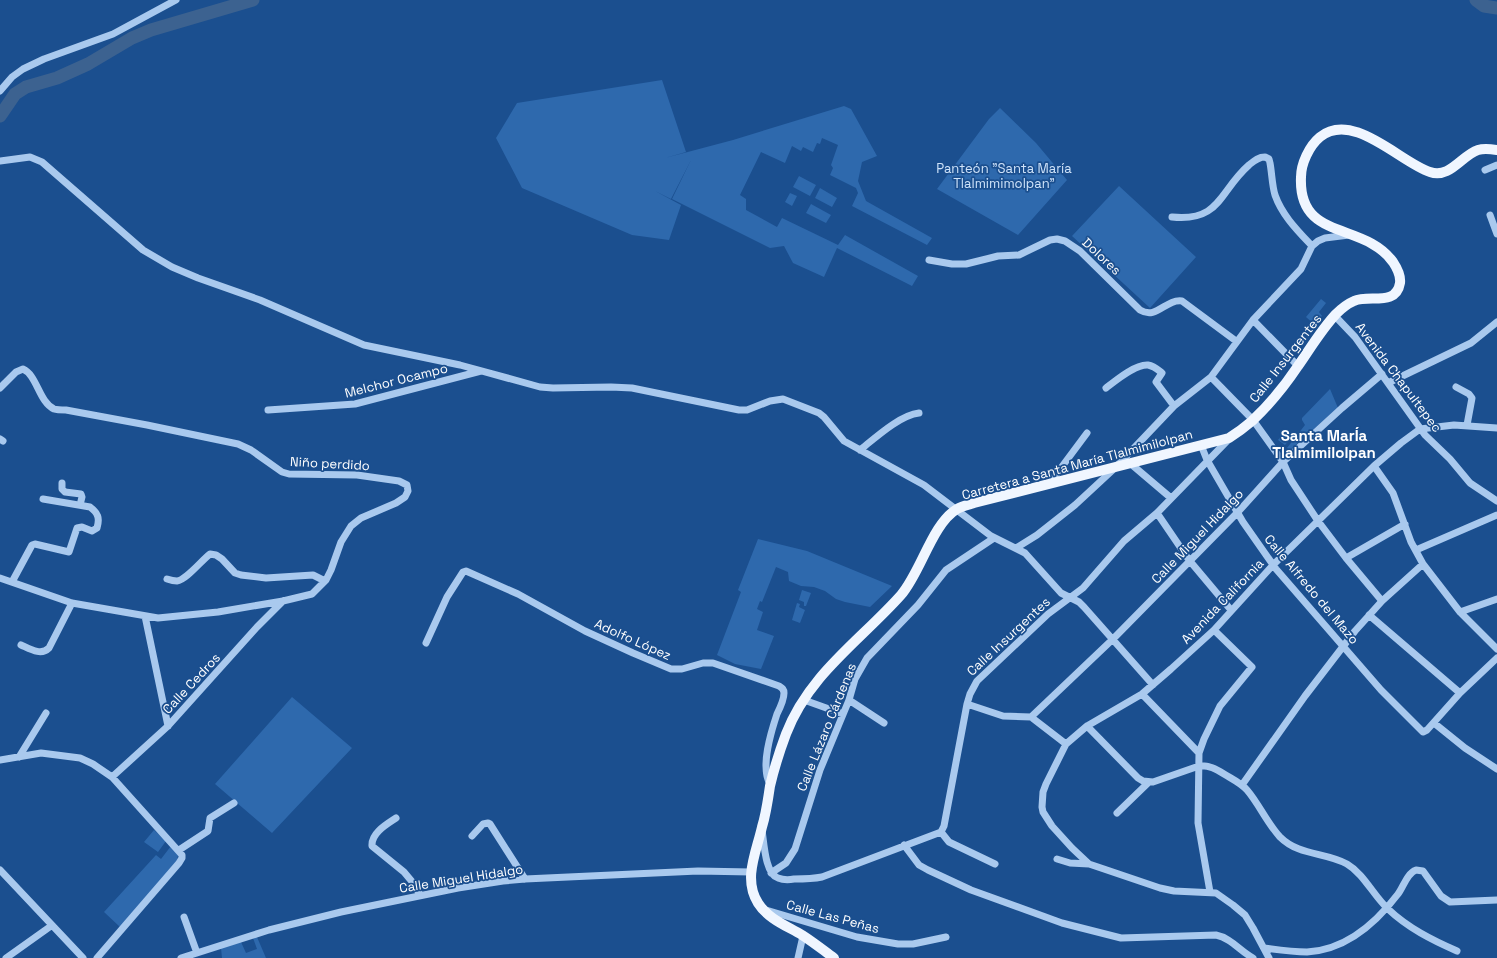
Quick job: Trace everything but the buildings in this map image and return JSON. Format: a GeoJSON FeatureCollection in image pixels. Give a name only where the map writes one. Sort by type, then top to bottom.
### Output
{"type":"FeatureCollection","features":[{"type":"Feature","properties":{"kind":"main road","name":"Calle Insurgentes"},"geometry":{"type":"LineString","coordinates":[[1229,438],[1252,420],[1279,391],[1315,341],[1342,308],[1355,300],[1367,298],[1386,298],[1396,293],[1399,287],[1399,275],[1390,258],[1372,243],[1318,221],[1310,214],[1305,205],[1300,186],[1303,165],[1310,150],[1320,137],[1327,133],[1336,131],[1354,132],[1385,145],[1425,170],[1436,173],[1442,173],[1451,169],[1479,149],[1497,150]]}},
{"type":"Feature","properties":{"kind":"main road","name":"Carretera a Santa María Tlalmimilolpan"},"geometry":{"type":"LineString","coordinates":[[834,958],[803,936],[770,916],[762,909],[753,893],[751,872],[752,863],[762,828],[770,784],[786,734],[804,700],[827,669],[842,652],[902,593],[915,573],[940,525],[956,509],[974,503],[1229,438]]}},
{"type":"Feature","properties":{"kind":"street"},"geometry":{"type":"LineString","coordinates":[[0,91],[12,77],[23,69],[44,59],[113,34],[176,0]]}},
{"type":"Feature","properties":{"kind":"street"},"geometry":{"type":"LineString","coordinates":[[0,161],[30,157],[42,162],[143,250],[172,267],[260,300],[364,345],[416,355],[540,387],[611,386],[632,388],[739,410],[747,410],[770,401],[783,399],[819,413],[844,441],[924,485],[994,538],[1025,553],[1061,593],[1084,607],[1153,685]]}},
{"type":"Feature","properties":{"kind":"street"},"geometry":{"type":"LineString","coordinates":[[1172,217],[1192,217],[1214,208],[1242,171],[1256,159],[1265,157],[1270,163],[1275,194],[1278,202],[1292,225],[1312,246]]}},
{"type":"Feature","properties":{"kind":"street"},"geometry":{"type":"LineString","coordinates":[[1485,170],[1497,165]]}},
{"type":"Feature","properties":{"kind":"street"},"geometry":{"type":"LineString","coordinates":[[1490,215],[1497,234]]}},
{"type":"Feature","properties":{"kind":"street"},"geometry":{"type":"LineString","coordinates":[[1016,548],[1054,522],[1091,492],[1174,406],[1211,377],[1236,341],[1253,320],[1301,269],[1312,246],[1325,238],[1353,235]]}},
{"type":"Feature","properties":{"kind":"street","name":"Dolores"},"geometry":{"type":"LineString","coordinates":[[930,260],[952,264],[966,264],[998,256],[1019,255],[1050,240],[1065,240],[1080,251],[1140,310],[1146,313],[1154,312],[1173,302],[1182,301],[1236,341]]}},
{"type":"Feature","properties":{"kind":"street","name":"Avenida Chapultepec"},"geometry":{"type":"LineString","coordinates":[[1335,316],[1355,337],[1420,429],[1450,459],[1470,483],[1497,501]]}},
{"type":"Feature","properties":{"kind":"street"},"geometry":{"type":"LineString","coordinates":[[1253,320],[1298,366]]}},
{"type":"Feature","properties":{"kind":"street"},"geometry":{"type":"LineString","coordinates":[[1388,383],[1466,346],[1480,337],[1497,322]]}},
{"type":"Feature","properties":{"kind":"street"},"geometry":{"type":"LineString","coordinates":[[1106,388],[1129,372],[1145,365],[1149,366],[1162,373],[1156,382],[1174,406]]}},
{"type":"Feature","properties":{"kind":"street","name":"Niño perdido"},"geometry":{"type":"LineString","coordinates":[[0,388],[16,372],[20,370],[26,371],[30,375],[44,399],[55,409],[147,425],[238,444],[251,450],[282,472],[289,474],[357,475],[399,481],[407,485],[408,491],[405,497],[396,503],[361,518],[351,526],[341,542],[331,570],[325,581],[312,594],[283,601]]}},
{"type":"Feature","properties":{"kind":"street","name":"Melchor Ocampo"},"geometry":{"type":"LineString","coordinates":[[268,410],[356,404],[481,371]]}},
{"type":"Feature","properties":{"kind":"street","name":"Calle Miguel Hidalgo"},"geometry":{"type":"LineString","coordinates":[[1031,717],[1113,639],[1189,560],[1238,512],[1283,462],[1382,374]]}},
{"type":"Feature","properties":{"kind":"street"},"geometry":{"type":"LineString","coordinates":[[1211,377],[1252,420],[1283,462],[1291,480],[1318,521],[1346,558],[1382,601]]}},
{"type":"Feature","properties":{"kind":"street"},"geometry":{"type":"LineString","coordinates":[[1456,387],[1467,393],[1472,398],[1468,425]]}},
{"type":"Feature","properties":{"kind":"street"},"geometry":{"type":"LineString","coordinates":[[860,450],[880,434],[907,416],[919,413]]}},
{"type":"Feature","properties":{"kind":"street"},"geometry":{"type":"LineString","coordinates":[[1420,429],[1468,425],[1497,428]]}},
{"type":"Feature","properties":{"kind":"street","name":"Avenida California"},"geometry":{"type":"LineString","coordinates":[[1269,958],[1245,916],[1222,897],[1210,892],[1186,892],[1160,888],[1089,864],[1052,826],[1043,812],[1042,807],[1046,784],[1066,744],[1087,726],[1142,694],[1153,685],[1214,630],[1273,565],[1374,466],[1420,429]]}},
{"type":"Feature","properties":{"kind":"street"},"geometry":{"type":"LineString","coordinates":[[1049,484],[1087,433]]}},
{"type":"Feature","properties":{"kind":"street","name":"Calle Insurgentes"},"geometry":{"type":"LineString","coordinates":[[941,832],[944,826],[967,704],[973,687],[981,677],[1048,614],[1083,588],[1124,541],[1157,513],[1229,438]]}},
{"type":"Feature","properties":{"kind":"street","name":"Calle Alfredo del Mazo"},"geometry":{"type":"LineString","coordinates":[[1202,445],[1207,460],[1243,522],[1273,565],[1394,704],[1424,732],[1434,723]]}},
{"type":"Feature","properties":{"kind":"street"},"geometry":{"type":"LineString","coordinates":[[1131,464],[1171,498]]}},
{"type":"Feature","properties":{"kind":"street"},"geometry":{"type":"LineString","coordinates":[[1374,466],[1394,493],[1405,524],[1423,564],[1460,612],[1497,649]]}},
{"type":"Feature","properties":{"kind":"street"},"geometry":{"type":"LineString","coordinates":[[62,483],[62,489],[65,492],[81,494],[82,497],[80,505]]}},
{"type":"Feature","properties":{"kind":"street"},"geometry":{"type":"LineString","coordinates":[[12,582],[32,545],[35,544],[69,552],[77,528],[82,527],[92,531],[95,530],[98,523],[96,512],[90,507],[43,499]]}},
{"type":"Feature","properties":{"kind":"street"},"geometry":{"type":"LineString","coordinates":[[1157,513],[1189,560],[1231,610]]}},
{"type":"Feature","properties":{"kind":"street"},"geometry":{"type":"LineString","coordinates":[[1416,550],[1454,535],[1497,515]]}},
{"type":"Feature","properties":{"kind":"street"},"geometry":{"type":"LineString","coordinates":[[1346,558],[1405,524]]}},
{"type":"Feature","properties":{"kind":"street","name":"Calle Lázaro Cárdenas"},"geometry":{"type":"LineString","coordinates":[[771,873],[786,863],[795,849],[815,784],[849,700],[855,679],[868,658],[918,606],[946,570],[994,538]]}},
{"type":"Feature","properties":{"kind":"street"},"geometry":{"type":"LineString","coordinates":[[167,579],[178,581],[185,578],[202,560],[210,554],[216,555],[222,559],[235,573],[241,575],[266,578],[313,575],[325,581]]}},
{"type":"Feature","properties":{"kind":"street"},"geometry":{"type":"LineString","coordinates":[[1242,785],[1305,696],[1344,646],[1382,601],[1423,564]]}},
{"type":"Feature","properties":{"kind":"street","name":"Adolfo López"},"geometry":{"type":"LineString","coordinates":[[426,643],[447,598],[462,572],[466,571],[518,594],[586,631],[671,669],[682,669],[713,663],[779,686],[783,688],[783,697],[774,723],[766,758],[767,776],[770,784]]}},
{"type":"Feature","properties":{"kind":"street"},"geometry":{"type":"LineString","coordinates":[[0,578],[72,603],[158,618],[218,612],[283,601]]}},
{"type":"Feature","properties":{"kind":"street"},"geometry":{"type":"LineString","coordinates":[[1460,612],[1497,599]]}},
{"type":"Feature","properties":{"kind":"street","name":"Calle Cedros"},"geometry":{"type":"LineString","coordinates":[[112,776],[168,726],[283,601]]}},
{"type":"Feature","properties":{"kind":"street"},"geometry":{"type":"LineString","coordinates":[[21,645],[39,652],[46,652],[72,603]]}},
{"type":"Feature","properties":{"kind":"street"},"geometry":{"type":"LineString","coordinates":[[145,616],[168,726]]}},
{"type":"Feature","properties":{"kind":"street"},"geometry":{"type":"LineString","coordinates":[[1369,616],[1460,693]]}},
{"type":"Feature","properties":{"kind":"street"},"geometry":{"type":"LineString","coordinates":[[1210,892],[1200,844],[1198,823],[1199,752],[1220,706],[1252,667],[1214,630]]}},
{"type":"Feature","properties":{"kind":"street"},"geometry":{"type":"LineString","coordinates":[[1497,658],[1460,693],[1434,723],[1465,748],[1497,769]]}},
{"type":"Feature","properties":{"kind":"street"},"geometry":{"type":"LineString","coordinates":[[1142,694],[1199,752]]}},
{"type":"Feature","properties":{"kind":"street"},"geometry":{"type":"LineString","coordinates":[[804,700],[843,714]]}},
{"type":"Feature","properties":{"kind":"street"},"geometry":{"type":"LineString","coordinates":[[849,700],[884,723]]}},
{"type":"Feature","properties":{"kind":"street"},"geometry":{"type":"LineString","coordinates":[[967,704],[1003,716],[1031,717],[1066,744]]}},
{"type":"Feature","properties":{"kind":"street"},"geometry":{"type":"LineString","coordinates":[[19,757],[46,713]]}},
{"type":"Feature","properties":{"kind":"street"},"geometry":{"type":"LineString","coordinates":[[1087,726],[1138,778],[1149,782]]}},
{"type":"Feature","properties":{"kind":"street"},"geometry":{"type":"LineString","coordinates":[[0,760],[41,753],[80,758],[93,764],[112,776],[181,852],[182,858],[179,863],[97,958]]}},
{"type":"Feature","properties":{"kind":"street"},"geometry":{"type":"LineString","coordinates":[[1117,814],[1149,782],[1199,766],[1207,765],[1212,767],[1242,785],[1279,835],[1286,842],[1306,852],[1337,860],[1350,866],[1387,908],[1420,933],[1457,951]]}},
{"type":"Feature","properties":{"kind":"street"},"geometry":{"type":"LineString","coordinates":[[181,852],[208,831],[210,818],[234,803]]}},
{"type":"Feature","properties":{"kind":"street"},"geometry":{"type":"LineString","coordinates":[[396,818],[381,828],[373,840],[372,846],[404,872],[412,881],[420,895]]}},
{"type":"Feature","properties":{"kind":"street"},"geometry":{"type":"LineString","coordinates":[[472,836],[483,824],[490,824],[525,879]]}},
{"type":"Feature","properties":{"kind":"street"},"geometry":{"type":"LineString","coordinates":[[762,828],[771,873],[778,878],[786,880],[813,879],[822,877],[941,832],[948,842],[995,864]]}},
{"type":"Feature","properties":{"kind":"street"},"geometry":{"type":"LineString","coordinates":[[904,845],[915,860],[924,868],[971,890],[1062,923],[1121,938],[1223,936],[1253,958]]}},
{"type":"Feature","properties":{"kind":"street"},"geometry":{"type":"LineString","coordinates":[[1057,859],[1070,863],[1089,864]]}},
{"type":"Feature","properties":{"kind":"street"},"geometry":{"type":"LineString","coordinates":[[0,870],[51,926],[83,958]]}},
{"type":"Feature","properties":{"kind":"street"},"geometry":{"type":"LineString","coordinates":[[1264,948],[1290,952],[1308,952],[1339,944],[1368,926],[1387,908],[1411,873],[1416,870],[1423,872],[1440,896],[1450,902],[1497,900]]}},
{"type":"Feature","properties":{"kind":"street","name":"Calle Miguel Hidalgo"},"geometry":{"type":"LineString","coordinates":[[181,958],[283,926],[466,886],[525,879],[698,871],[751,872]]}},
{"type":"Feature","properties":{"kind":"street","name":"Calle Las Peñas"},"geometry":{"type":"LineString","coordinates":[[762,909],[857,937],[898,944],[912,944],[946,937]]}},
{"type":"Feature","properties":{"kind":"street"},"geometry":{"type":"LineString","coordinates":[[184,917],[197,953]]}},
{"type":"Feature","properties":{"kind":"street"},"geometry":{"type":"LineString","coordinates":[[6,958],[51,926]]}},
{"type":"Feature","properties":{"kind":"street"},"geometry":{"type":"LineString","coordinates":[[798,958],[803,936]]}},
{"type":"Feature","properties":{"kind":"green space"},"geometry":{"type":"Polygon","coordinates":[[[662,80],[686,152],[665,158],[733,140],[844,106],[851,109],[877,156],[862,162],[858,181],[866,201],[932,238],[927,245],[852,206],[858,193],[856,188],[830,175],[833,168],[831,165],[838,145],[822,138],[820,144],[817,143],[813,152],[803,147],[801,151],[792,146],[785,163],[761,152],[740,195],[746,199],[746,210],[777,227],[782,218],[838,245],[845,235],[918,276],[912,286],[837,248],[824,277],[793,263],[784,246],[770,248],[672,199],[691,160],[671,199],[655,191],[681,205],[669,240],[632,235],[522,188],[496,138],[517,103],[662,80]]]}},
{"type":"Feature","properties":{"kind":"green space","name":"Panteón \"Santa María Tlalmimimolpan\""},"geometry":{"type":"Polygon","coordinates":[[[1000,108],[1036,143],[1067,180],[1018,235],[937,189],[989,119],[1000,108]]]}},
{"type":"Feature","properties":{"kind":"green space"},"geometry":{"type":"Polygon","coordinates":[[[799,176],[816,185],[810,196],[793,187],[799,176]]]}},
{"type":"Feature","properties":{"kind":"green space"},"geometry":{"type":"Polygon","coordinates":[[[1119,186],[1196,257],[1150,308],[1072,236],[1119,186]]]}},
{"type":"Feature","properties":{"kind":"green space"},"geometry":{"type":"Polygon","coordinates":[[[820,188],[837,198],[832,207],[815,198],[820,188]]]}},
{"type":"Feature","properties":{"kind":"green space"},"geometry":{"type":"Polygon","coordinates":[[[790,193],[797,196],[792,206],[785,202],[790,193]]]}},
{"type":"Feature","properties":{"kind":"green space"},"geometry":{"type":"Polygon","coordinates":[[[811,204],[831,215],[826,223],[806,213],[811,204]]]}},
{"type":"Feature","properties":{"kind":"green space"},"geometry":{"type":"Polygon","coordinates":[[[1321,299],[1326,303],[1319,312],[1322,316],[1315,325],[1306,317],[1321,299]]]}},
{"type":"Feature","properties":{"kind":"green space"},"geometry":{"type":"Polygon","coordinates":[[[1330,389],[1338,408],[1290,450],[1287,448],[1305,425],[1302,418],[1330,389]]]}},
{"type":"Feature","properties":{"kind":"green space"},"geometry":{"type":"Polygon","coordinates":[[[1284,432],[1291,438],[1285,445],[1278,440],[1284,432]]]}},
{"type":"Feature","properties":{"kind":"green space"},"geometry":{"type":"Polygon","coordinates":[[[758,539],[807,551],[892,586],[870,607],[845,602],[836,599],[825,591],[814,587],[801,586],[789,581],[788,572],[776,567],[762,602],[760,601],[757,609],[763,612],[757,630],[774,636],[761,669],[735,664],[717,655],[741,592],[738,590],[758,539]]]}},
{"type":"Feature","properties":{"kind":"green space"},"geometry":{"type":"Polygon","coordinates":[[[802,590],[811,593],[806,606],[804,606],[804,602],[799,600],[802,590]]]}},
{"type":"Feature","properties":{"kind":"green space"},"geometry":{"type":"Polygon","coordinates":[[[797,603],[800,604],[799,607],[805,610],[800,623],[792,620],[797,603]]]}},
{"type":"Feature","properties":{"kind":"green space"},"geometry":{"type":"Polygon","coordinates":[[[292,697],[352,748],[272,833],[215,784],[292,697]]]}},
{"type":"Feature","properties":{"kind":"green space"},"geometry":{"type":"Polygon","coordinates":[[[154,830],[166,841],[158,852],[144,842],[154,830]]]}},
{"type":"Feature","properties":{"kind":"green space"},"geometry":{"type":"Polygon","coordinates":[[[171,846],[178,855],[177,861],[120,927],[104,912],[156,855],[161,859],[171,846]]]}},
{"type":"Feature","properties":{"kind":"green space"},"geometry":{"type":"Polygon","coordinates":[[[257,937],[266,958],[222,958],[221,948],[241,942],[246,953],[257,949],[253,938],[257,937]]]}},
{"type":"Feature","properties":{"kind":"waterway"},"geometry":{"type":"LineString","coordinates":[[0,116],[15,94],[26,87],[57,78],[88,64],[132,38],[151,30],[253,0]]}},
{"type":"Feature","properties":{"kind":"waterway"},"geometry":{"type":"LineString","coordinates":[[1476,0],[1484,6],[1497,8]]}},
{"type":"Feature","properties":{"kind":"district","name":"Santa MarÍa Tlalmimilolpan"},"geometry":{"type":"Point","coordinates":[1324,444]}}]}
